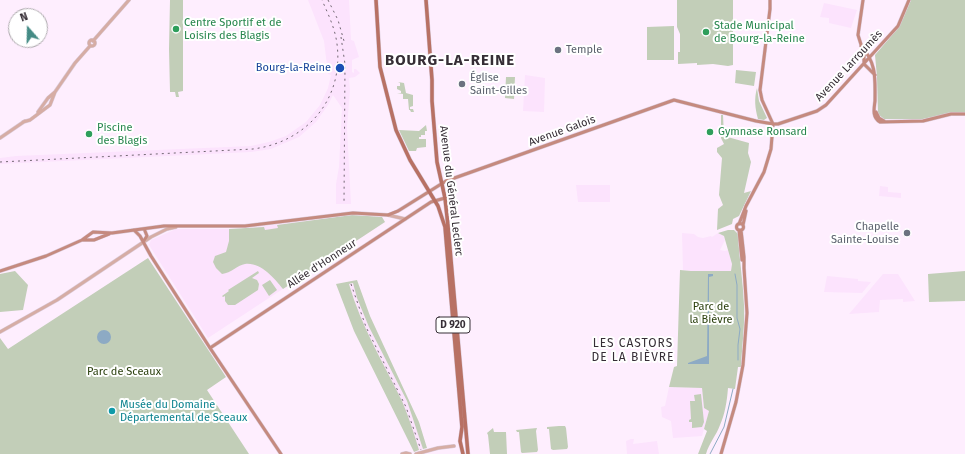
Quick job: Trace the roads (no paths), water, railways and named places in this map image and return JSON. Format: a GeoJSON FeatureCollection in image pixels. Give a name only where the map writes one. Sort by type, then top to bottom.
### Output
{"type":"FeatureCollection","features":[{"type":"Feature","properties":{"kind":"main road","name":"D 920"},"geometry":{"type":"LineString","coordinates":[[376,0],[380,67],[396,130],[410,160],[429,191]]}},
{"type":"Feature","properties":{"kind":"main road","name":"Avenue du Général Leclerc"},"geometry":{"type":"LineString","coordinates":[[426,0],[437,162],[445,198],[468,454]]}},
{"type":"Feature","properties":{"kind":"main road"},"geometry":{"type":"LineString","coordinates":[[740,230],[743,228],[741,224],[746,206],[767,166],[772,143],[773,124],[762,100],[760,90],[770,0]]}},
{"type":"Feature","properties":{"kind":"main road"},"geometry":{"type":"LineString","coordinates":[[863,0],[858,35],[866,57],[869,58],[874,70],[874,112],[876,118],[880,122],[923,121],[951,114],[965,114]]}},
{"type":"Feature","properties":{"kind":"main road","name":"Avenue Larroumès"},"geometry":{"type":"LineString","coordinates":[[689,104],[773,124],[814,113],[824,108],[898,26],[909,0]]}},
{"type":"Feature","properties":{"kind":"main road"},"geometry":{"type":"LineString","coordinates":[[865,52],[875,52]]}},
{"type":"Feature","properties":{"kind":"main road"},"geometry":{"type":"LineString","coordinates":[[865,52],[865,62],[875,75]]}},
{"type":"Feature","properties":{"kind":"main road"},"geometry":{"type":"LineString","coordinates":[[865,62],[874,70]]}},
{"type":"Feature","properties":{"kind":"main road","name":"Avenue Galois"},"geometry":{"type":"LineString","coordinates":[[388,215],[398,211],[442,183],[674,100],[689,104]]}},
{"type":"Feature","properties":{"kind":"main road"},"geometry":{"type":"LineString","coordinates":[[764,123],[769,119],[769,116]]}},
{"type":"Feature","properties":{"kind":"main road","name":"Avenue du Général Leclerc"},"geometry":{"type":"LineString","coordinates":[[429,191],[440,211],[445,227],[462,427],[460,442],[462,452]]}},
{"type":"Feature","properties":{"kind":"main road","name":"Allée d'Honneur"},"geometry":{"type":"LineString","coordinates":[[210,347],[405,220],[435,201],[445,198]]}},
{"type":"Feature","properties":{"kind":"main road"},"geometry":{"type":"LineString","coordinates":[[0,271],[46,256],[82,240],[93,232],[112,233],[177,227],[245,226],[353,213],[388,215]]}},
{"type":"Feature","properties":{"kind":"main road"},"geometry":{"type":"LineString","coordinates":[[721,454],[728,434],[742,374],[747,316],[740,230],[737,226],[741,224]]}},
{"type":"Feature","properties":{"kind":"main road"},"geometry":{"type":"LineString","coordinates":[[143,242],[147,236],[144,229]]}},
{"type":"Feature","properties":{"kind":"main road"},"geometry":{"type":"LineString","coordinates":[[140,236],[144,229]]}},
{"type":"Feature","properties":{"kind":"main road"},"geometry":{"type":"LineString","coordinates":[[135,230],[281,454]]}},
{"type":"Feature","properties":{"kind":"main road"},"geometry":{"type":"LineString","coordinates":[[98,233],[99,238]]}},
{"type":"Feature","properties":{"kind":"main road"},"geometry":{"type":"LineString","coordinates":[[82,240],[99,238],[112,233]]}},
{"type":"Feature","properties":{"kind":"main road"},"geometry":{"type":"LineString","coordinates":[[88,236],[90,240]]}},
{"type":"Feature","properties":{"kind":"street"},"geometry":{"type":"LineString","coordinates":[[0,138],[46,106],[75,63],[90,46],[94,45],[93,40],[129,0]]}},
{"type":"Feature","properties":{"kind":"street"},"geometry":{"type":"LineString","coordinates":[[46,106],[48,98],[56,92]]}},
{"type":"Feature","properties":{"kind":"street"},"geometry":{"type":"LineString","coordinates":[[388,215],[405,220]]}},
{"type":"Feature","properties":{"kind":"street"},"geometry":{"type":"LineString","coordinates":[[0,332],[57,300],[143,242],[162,231],[177,227]]}},
{"type":"Feature","properties":{"kind":"street"},"geometry":{"type":"LineString","coordinates":[[416,454],[438,448],[454,446]]}},
{"type":"Feature","properties":{"kind":"street"},"geometry":{"type":"LineString","coordinates":[[402,454],[410,454]]}},
{"type":"Feature","properties":{"kind":"water"},"geometry":{"type":"Polygon","coordinates":[[[708,274],[713,274],[713,276],[709,277],[709,364],[688,364],[707,356],[708,274]]]}},
{"type":"Feature","properties":{"kind":"water"},"geometry":{"type":"Polygon","coordinates":[[[104,330],[109,332],[111,337],[109,342],[104,344],[99,342],[97,337],[99,332],[104,330]]]}},
{"type":"Feature","properties":{"kind":"waterway"},"geometry":{"type":"LineString","coordinates":[[735,274],[737,285],[737,318],[740,329],[738,360]]}},
{"type":"Feature","properties":{"kind":"waterway"},"geometry":{"type":"LineString","coordinates":[[710,454],[724,427],[733,389]]}},
{"type":"Feature","properties":{"kind":"railway"},"geometry":{"type":"LineString","coordinates":[[0,162],[253,149],[272,145],[290,137],[305,127],[318,114],[328,100],[334,83],[338,64],[337,44],[333,27],[322,0]]}},
{"type":"Feature","properties":{"kind":"railway"},"geometry":{"type":"LineString","coordinates":[[328,0],[338,20],[344,41]]}},
{"type":"Feature","properties":{"kind":"railway"},"geometry":{"type":"LineString","coordinates":[[341,37],[345,64],[344,203]]}},
{"type":"Feature","properties":{"kind":"railway"},"geometry":{"type":"LineString","coordinates":[[351,284],[366,327],[406,407],[421,450]]}},
{"type":"Feature","properties":{"kind":"place","name":"Centre Sportif et de Loisirs des Blagis"},"geometry":{"type":"Point","coordinates":[176,29]}},
{"type":"Feature","properties":{"kind":"place","name":"Stade Municipal de Bourg-la-Reine"},"geometry":{"type":"Point","coordinates":[706,32]}},
{"type":"Feature","properties":{"kind":"place","name":"Temple"},"geometry":{"type":"Point","coordinates":[558,50]}},
{"type":"Feature","properties":{"kind":"place","name":"Bourg-la-Reine"},"geometry":{"type":"Point","coordinates":[340,68]}},
{"type":"Feature","properties":{"kind":"place","name":"Église Saint-Gilles"},"geometry":{"type":"Point","coordinates":[462,84]}},
{"type":"Feature","properties":{"kind":"place","name":"Gymnase Ronsard"},"geometry":{"type":"Point","coordinates":[710,132]}},
{"type":"Feature","properties":{"kind":"place","name":"Piscine des Blagis"},"geometry":{"type":"Point","coordinates":[89,134]}},
{"type":"Feature","properties":{"kind":"place","name":"Chapelle Sainte-Louise"},"geometry":{"type":"Point","coordinates":[907,233]}},
{"type":"Feature","properties":{"kind":"place","name":"Musée du Domaine Départemental de Sceaux"},"geometry":{"type":"Point","coordinates":[112,411]}},
{"type":"Feature","properties":{"kind":"district","name":"BOURG-LA-REINE"},"geometry":{"type":"Point","coordinates":[450,61]}},
{"type":"Feature","properties":{"kind":"district","name":"LES CASTORS DE LA BIÈVRE"},"geometry":{"type":"Point","coordinates":[633,351]}},
{"type":"Feature","properties":{"kind":"park label","name":"Parc de la Bièvre"},"geometry":{"type":"Point","coordinates":[711,313]}},
{"type":"Feature","properties":{"kind":"park label","name":"Parc de Sceaux"},"geometry":{"type":"Point","coordinates":[124,372]}}]}
